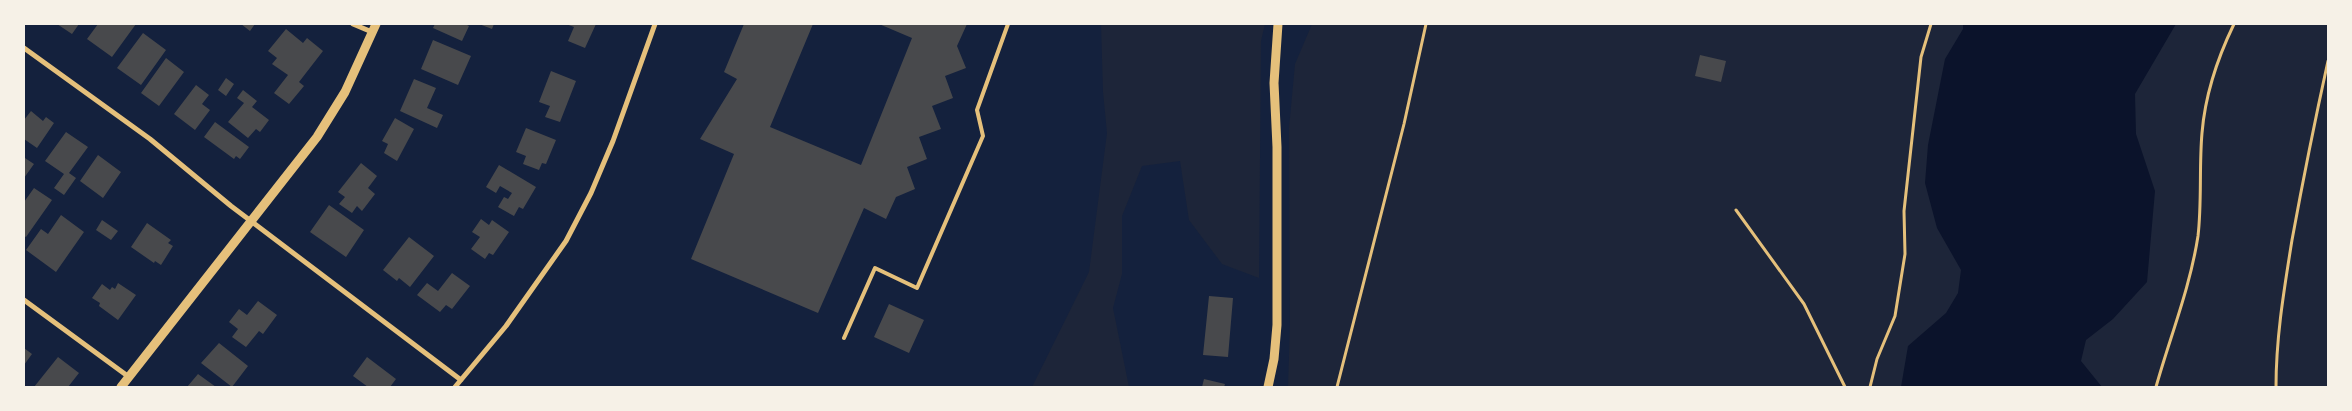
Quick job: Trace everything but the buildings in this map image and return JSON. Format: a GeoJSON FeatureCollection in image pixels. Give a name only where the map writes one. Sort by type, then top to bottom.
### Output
{"type":"FeatureCollection","features":[{"type":"Feature","properties":{"kind":"street"},"geometry":{"type":"LineString","coordinates":[[121,387],[327,123],[345,92],[374,28],[354,24]]}},
{"type":"Feature","properties":{"kind":"street"},"geometry":{"type":"LineString","coordinates":[[455,387],[506,326],[566,241],[591,194],[613,141],[655,24]]}},
{"type":"Feature","properties":{"kind":"street"},"geometry":{"type":"LineString","coordinates":[[1268,387],[1274,359],[1277,325],[1277,147],[1274,83],[1278,24]]}},
{"type":"Feature","properties":{"kind":"street"},"geometry":{"type":"LineString","coordinates":[[24,48],[150,139],[251,220],[461,380]]}},
{"type":"Feature","properties":{"kind":"street"},"geometry":{"type":"LineString","coordinates":[[24,300],[129,377]]}},
{"type":"Feature","properties":{"kind":"lane"},"geometry":{"type":"LineString","coordinates":[[844,338],[875,268],[917,288],[983,136],[976,110],[1008,24]]}},
{"type":"Feature","properties":{"kind":"path"},"geometry":{"type":"LineString","coordinates":[[1337,387],[1404,124],[1426,24]]}},
{"type":"Feature","properties":{"kind":"path"},"geometry":{"type":"LineString","coordinates":[[1870,387],[1877,359],[1895,316],[1905,254],[1904,211],[1921,56],[1931,24]]}},
{"type":"Feature","properties":{"kind":"path"},"geometry":{"type":"LineString","coordinates":[[2156,387],[2186,289],[2198,237],[2202,133],[2207,100],[2211,83],[2234,24]]}},
{"type":"Feature","properties":{"kind":"path"},"geometry":{"type":"LineString","coordinates":[[2276,387],[2276,348],[2280,313],[2304,172],[2328,61]]}},
{"type":"Feature","properties":{"kind":"path"},"geometry":{"type":"LineString","coordinates":[[1736,210],[1804,304],[1845,387]]}},
{"type":"Feature","properties":{"kind":"shaded area"},"geometry":{"type":"Polygon","coordinates":[[[1101,24],[1265,24],[1261,41],[1259,278],[1222,264],[1189,220],[1180,161],[1142,166],[1122,216],[1122,274],[1113,308],[1129,387],[1032,387],[1089,272],[1107,133],[1103,92],[1101,24]]]}},
{"type":"Feature","properties":{"kind":"shaded area"},"geometry":{"type":"Polygon","coordinates":[[[1312,24],[2328,24],[2328,387],[1288,387],[1290,324],[1289,128],[1295,64],[1312,24]]]}},
{"type":"Feature","properties":{"kind":"shaded area"},"geometry":{"type":"Polygon","coordinates":[[[1963,24],[2176,24],[2135,94],[2136,134],[2155,191],[2147,282],[2113,319],[2086,340],[2081,361],[2102,387],[1901,387],[1908,346],[1946,313],[1958,293],[1961,270],[1937,228],[1925,183],[1928,145],[1945,59],[1963,29],[1963,24]]]}}]}
